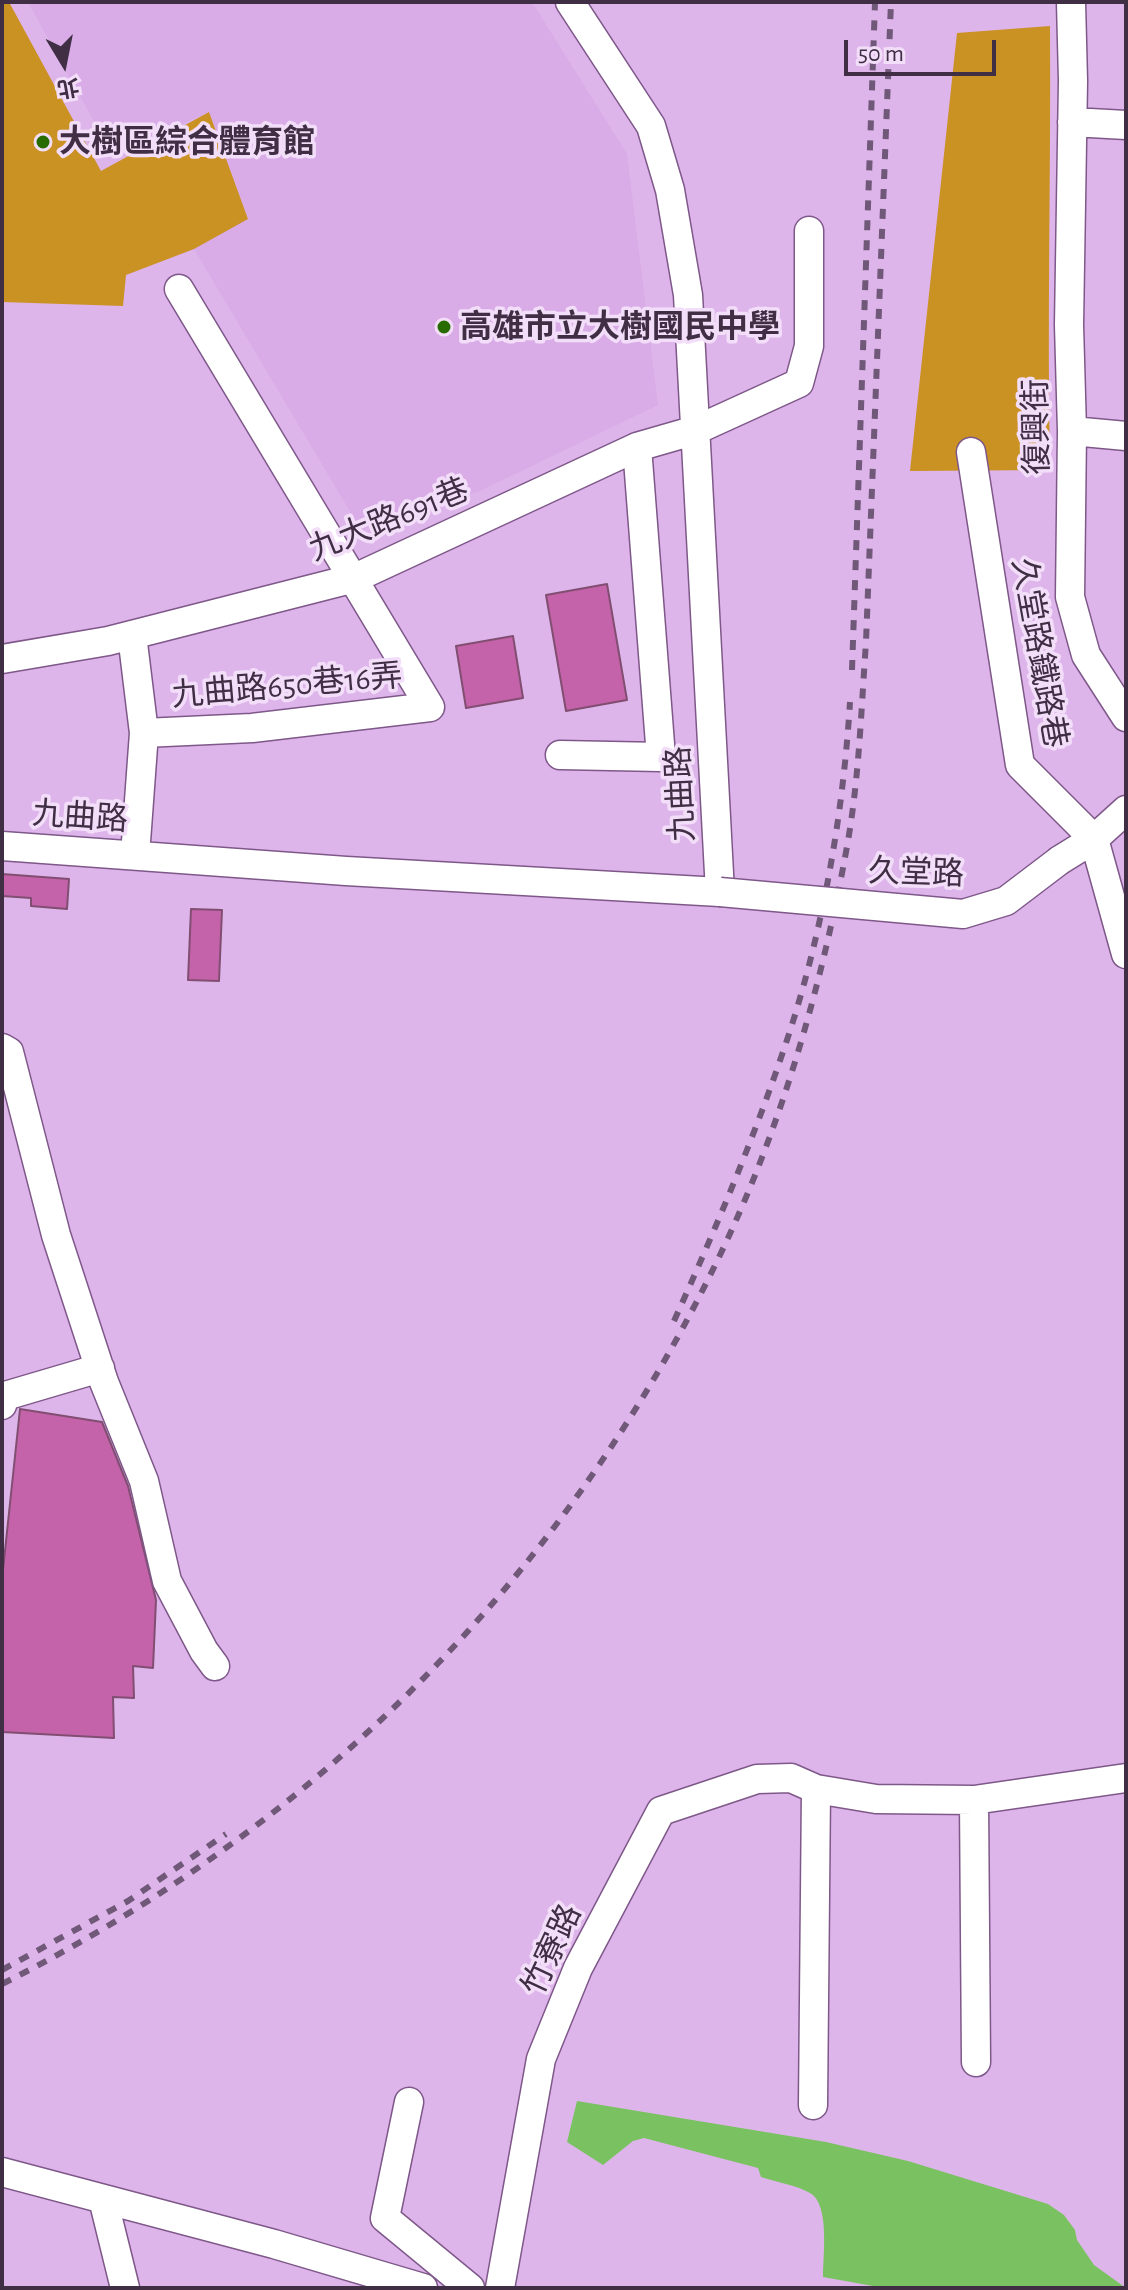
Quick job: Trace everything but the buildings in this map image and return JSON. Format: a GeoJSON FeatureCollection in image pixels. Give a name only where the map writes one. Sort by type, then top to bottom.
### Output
{"type":"FeatureCollection","features":[{"type":"Feature","properties":{"kind":"street","name":"九曲路"},"geometry":{"type":"LineString","coordinates":[[2,846],[346,871],[720,892],[688,295],[670,190],[651,126],[570,2]]}},
{"type":"Feature","properties":{"kind":"street","name":"復興街"},"geometry":{"type":"LineString","coordinates":[[1071,2],[1070,597],[1086,655],[1126,717]]}},
{"type":"Feature","properties":{"kind":"street"},"geometry":{"type":"LineString","coordinates":[[1072,122],[1126,125]]}},
{"type":"Feature","properties":{"kind":"street","name":"九大路691巷"},"geometry":{"type":"LineString","coordinates":[[2,659],[132,635],[355,578],[637,447],[696,430],[799,383],[809,346],[809,231]]}},
{"type":"Feature","properties":{"kind":"street"},"geometry":{"type":"LineString","coordinates":[[179,289],[355,578]]}},
{"type":"Feature","properties":{"kind":"street"},"geometry":{"type":"LineString","coordinates":[[1072,431],[1126,436]]}},
{"type":"Feature","properties":{"kind":"street"},"geometry":{"type":"LineString","coordinates":[[560,755],[661,757],[637,447]]}},
{"type":"Feature","properties":{"kind":"street","name":"久堂路鐵路巷"},"geometry":{"type":"LineString","coordinates":[[971,452],[1020,765],[1094,839]]}},
{"type":"Feature","properties":{"kind":"street","name":"九曲路650巷16弄"},"geometry":{"type":"LineString","coordinates":[[144,733],[252,728],[430,707],[355,578]]}},
{"type":"Feature","properties":{"kind":"street"},"geometry":{"type":"LineString","coordinates":[[132,635],[144,733],[135,855]]}},
{"type":"Feature","properties":{"kind":"street","name":"久堂路"},"geometry":{"type":"LineString","coordinates":[[720,892],[963,914],[1006,901],[1060,860],[1094,839],[1126,810]]}},
{"type":"Feature","properties":{"kind":"street"},"geometry":{"type":"LineString","coordinates":[[1094,839],[1126,954]]}},
{"type":"Feature","properties":{"kind":"street"},"geometry":{"type":"LineString","coordinates":[[2,1048],[9,1052],[56,1235],[100,1368],[144,1481],[167,1581],[215,1666]]}},
{"type":"Feature","properties":{"kind":"street"},"geometry":{"type":"LineString","coordinates":[[2,1405],[5,1396],[100,1368]]}},
{"type":"Feature","properties":{"kind":"street","name":"竹寮路"},"geometry":{"type":"LineString","coordinates":[[500,2288],[541,2059],[578,1968],[661,1811],[757,1779],[791,1778],[816,1789],[876,1799],[974,1800],[1126,1778]]}},
{"type":"Feature","properties":{"kind":"street"},"geometry":{"type":"LineString","coordinates":[[813,2105],[816,1789]]}},
{"type":"Feature","properties":{"kind":"street"},"geometry":{"type":"LineString","coordinates":[[974,1800],[976,2062]]}},
{"type":"Feature","properties":{"kind":"street"},"geometry":{"type":"LineString","coordinates":[[409,2102],[385,2218],[470,2288]]}},
{"type":"Feature","properties":{"kind":"street"},"geometry":{"type":"LineString","coordinates":[[2,2172],[274,2244],[423,2288]]}},
{"type":"Feature","properties":{"kind":"street"},"geometry":{"type":"LineString","coordinates":[[103,2199],[125,2288]]}},
{"type":"Feature","properties":{"kind":"shaded area","name":"大樹區綜合體育館"},"geometry":{"type":"Polygon","coordinates":[[[2,2],[9,2],[101,171],[209,112],[248,219],[194,249],[126,275],[123,306],[2,302],[2,2]]]}},
{"type":"Feature","properties":{"kind":"shaded area","name":"高雄市立大樹國民中學"},"geometry":{"type":"Polygon","coordinates":[[[28,2],[532,2],[627,154],[658,405],[480,491],[361,530],[194,249],[248,218],[209,112],[113,156],[28,2]]]}},
{"type":"Feature","properties":{"kind":"shaded area"},"geometry":{"type":"Polygon","coordinates":[[[1050,26],[1050,470],[910,471],[957,33],[1050,26]]]}},
{"type":"Feature","properties":{"kind":"shaded area"},"geometry":{"type":"Polygon","coordinates":[[[577,2101],[826,2142],[908,2161],[1048,2204],[1064,2215],[1094,2265],[1126,2288],[884,2288],[823,2277],[823,2219],[816,2199],[810,2193],[761,2177],[758,2168],[644,2138],[633,2141],[603,2165],[567,2142],[577,2101]]]}},
{"type":"Feature","properties":{"kind":"railway"},"geometry":{"type":"LineString","coordinates":[[852,670],[875,2]]}},
{"type":"Feature","properties":{"kind":"railway"},"geometry":{"type":"LineString","coordinates":[[2,1984],[119,1919],[230,1845],[333,1763],[429,1673],[516,1575],[596,1470],[666,1357],[728,1238],[767,1145],[799,1049],[825,951],[854,800],[866,642],[891,2]]}},
{"type":"Feature","properties":{"kind":"railway"},"geometry":{"type":"LineString","coordinates":[[674,1321],[748,1147],[800,999],[829,872],[842,787],[850,702]]}},
{"type":"Feature","properties":{"kind":"railway"},"geometry":{"type":"LineString","coordinates":[[2,1970],[128,1901],[226,1834]]}},
{"type":"Feature","properties":{"kind":"place","name":"大樹區綜合體育館"},"geometry":{"type":"Point","coordinates":[43,142]}},
{"type":"Feature","properties":{"kind":"place","name":"高雄市立大樹國民中學"},"geometry":{"type":"Point","coordinates":[444,327]}}]}
